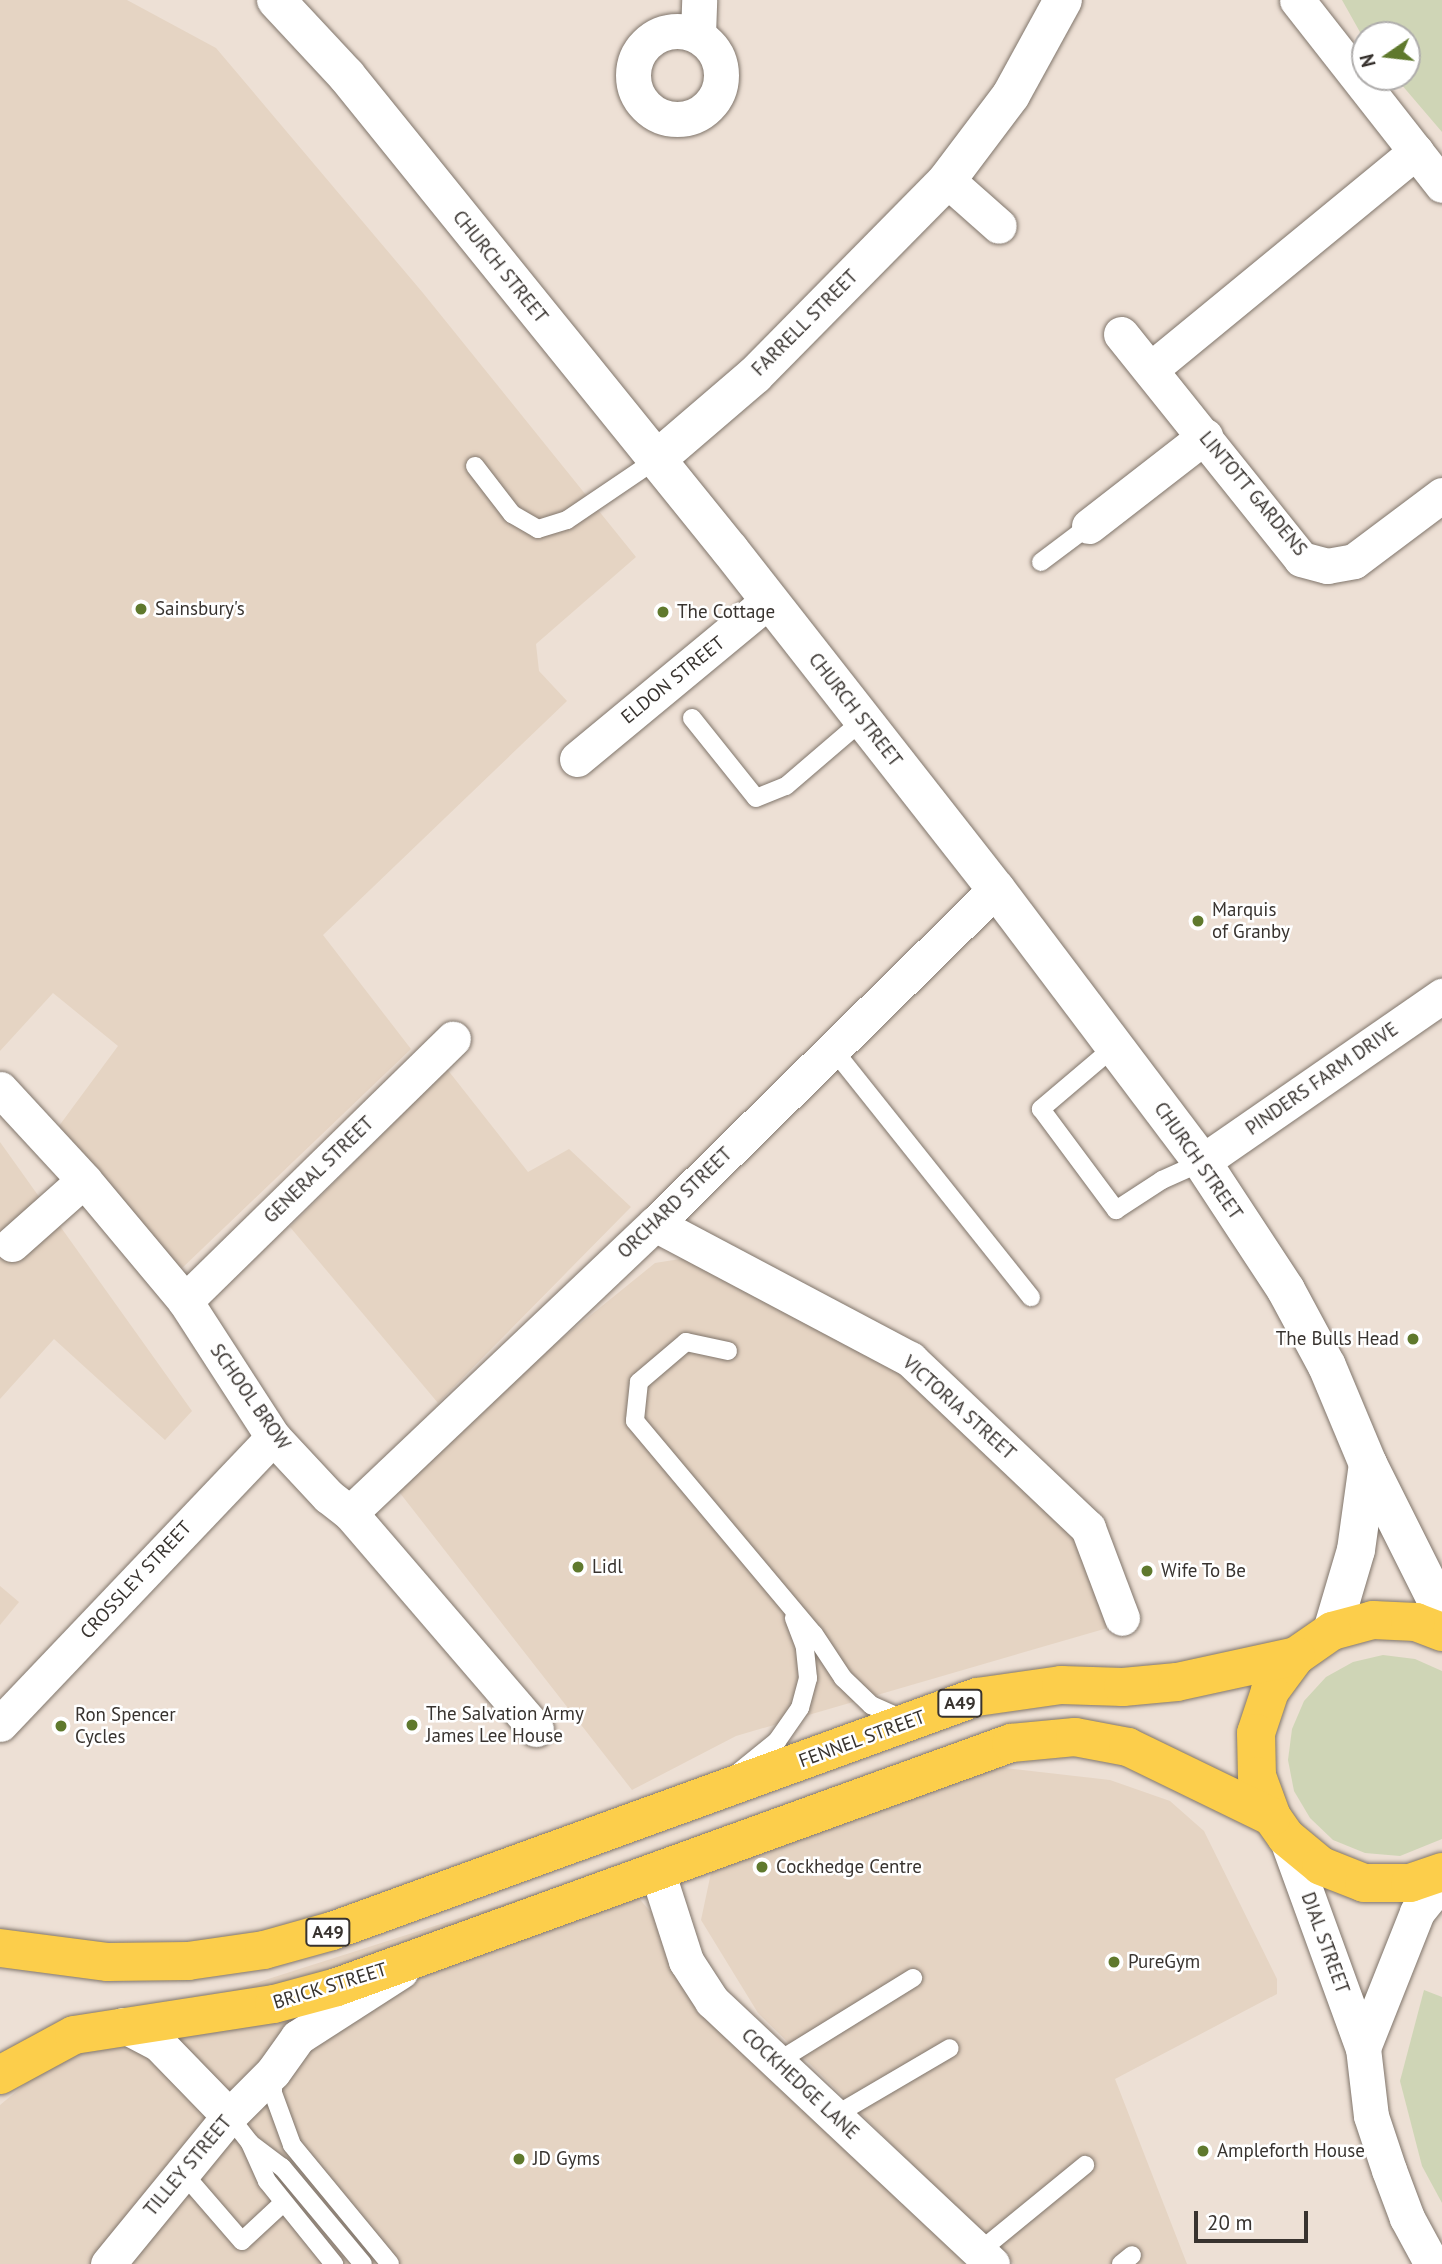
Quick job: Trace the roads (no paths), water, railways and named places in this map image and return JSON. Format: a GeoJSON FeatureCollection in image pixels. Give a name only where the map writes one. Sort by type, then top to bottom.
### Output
{"type":"FeatureCollection","features":[{"type":"Feature","properties":{"kind":"highway","name":"A49"},"geometry":{"type":"LineString","coordinates":[[1279,1827],[1258,1776],[1256,1732],[1270,1691],[1296,1656],[1332,1631],[1373,1620],[1416,1622],[1442,1632]]}},
{"type":"Feature","properties":{"kind":"highway","name":"FENNEL STREET"},"geometry":{"type":"LineString","coordinates":[[0,1948],[108,1962],[188,1961],[264,1950],[332,1931],[641,1821],[907,1721],[1014,1689],[1177,1682],[1296,1656]]}},
{"type":"Feature","properties":{"kind":"highway"},"geometry":{"type":"LineString","coordinates":[[657,1871],[1011,1743],[1075,1737],[1128,1747],[1279,1827],[1321,1866],[1364,1883],[1410,1883],[1442,1872]]}},
{"type":"Feature","properties":{"kind":"highway","name":"BRICK STREET"},"geometry":{"type":"LineString","coordinates":[[0,2075],[74,2035],[123,2025],[274,2004],[421,1957],[657,1871]]}},
{"type":"Feature","properties":{"kind":"street","name":"CHURCH STREET"},"geometry":{"type":"LineString","coordinates":[[276,0],[346,75],[657,459],[996,889],[1202,1162],[1286,1290],[1327,1366],[1368,1464],[1442,1612]]}},
{"type":"Feature","properties":{"kind":"street"},"geometry":{"type":"LineString","coordinates":[[698,35],[699,0]]}},
{"type":"Feature","properties":{"kind":"street","name":"FARRELL STREET"},"geometry":{"type":"LineString","coordinates":[[657,459],[755,374],[947,180],[1011,95],[1063,0]]}},
{"type":"Feature","properties":{"kind":"street"},"geometry":{"type":"LineString","coordinates":[[1297,0],[1442,185]]}},
{"type":"Feature","properties":{"kind":"street"},"geometry":{"type":"LineString","coordinates":[[1151,369],[1416,151]]}},
{"type":"Feature","properties":{"kind":"street"},"geometry":{"type":"LineString","coordinates":[[947,180],[999,226]]}},
{"type":"Feature","properties":{"kind":"street","name":"LINTOTT GARDENS"},"geometry":{"type":"LineString","coordinates":[[1121,334],[1301,559],[1327,566],[1354,561],[1442,495]]}},
{"type":"Feature","properties":{"kind":"street"},"geometry":{"type":"LineString","coordinates":[[1089,526],[1205,436]]}},
{"type":"Feature","properties":{"kind":"street","name":"ELDON STREET"},"geometry":{"type":"LineString","coordinates":[[577,759],[769,600]]}},
{"type":"Feature","properties":{"kind":"street","name":"ORCHARD STREET"},"geometry":{"type":"LineString","coordinates":[[350,1513],[655,1224],[996,889]]}},
{"type":"Feature","properties":{"kind":"street","name":"PINDERS FARM DRIVE"},"geometry":{"type":"LineString","coordinates":[[1202,1162],[1442,996]]}},
{"type":"Feature","properties":{"kind":"street","name":"GENERAL STREET"},"geometry":{"type":"LineString","coordinates":[[185,1301],[453,1039]]}},
{"type":"Feature","properties":{"kind":"street","name":"SCHOOL BROW"},"geometry":{"type":"LineString","coordinates":[[0,1089],[84,1180],[185,1301],[272,1437],[328,1496],[350,1513],[536,1729]]}},
{"type":"Feature","properties":{"kind":"street"},"geometry":{"type":"LineString","coordinates":[[12,1244],[84,1180]]}},
{"type":"Feature","properties":{"kind":"street","name":"VICTORIA STREET"},"geometry":{"type":"LineString","coordinates":[[655,1224],[911,1359],[1088,1528],[1122,1618]]}},
{"type":"Feature","properties":{"kind":"street","name":"CROSSLEY STREET"},"geometry":{"type":"LineString","coordinates":[[0,1724],[272,1437]]}},
{"type":"Feature","properties":{"kind":"street"},"geometry":{"type":"LineString","coordinates":[[1332,1631],[1356,1549],[1368,1464]]}},
{"type":"Feature","properties":{"kind":"street","name":"DIAL STREET"},"geometry":{"type":"LineString","coordinates":[[1279,1827],[1363,2048],[1371,2116],[1407,2218],[1432,2264]]}},
{"type":"Feature","properties":{"kind":"street","name":"COCKHEDGE LANE"},"geometry":{"type":"LineString","coordinates":[[657,1871],[686,1961],[712,2001],[986,2258]]}},
{"type":"Feature","properties":{"kind":"street","name":"DIAL STREET"},"geometry":{"type":"LineString","coordinates":[[1363,2048],[1417,1912],[1442,1881]]}},
{"type":"Feature","properties":{"kind":"street","name":"TILLEY STREET"},"geometry":{"type":"LineString","coordinates":[[108,2264],[229,2116],[273,2073],[298,2037],[346,2010],[421,1957]]}},
{"type":"Feature","properties":{"kind":"street"},"geometry":{"type":"LineString","coordinates":[[123,2025],[159,2044],[229,2116]]}},
{"type":"Feature","properties":{"kind":"lane"},"geometry":{"type":"LineString","coordinates":[[475,466],[512,514],[538,528],[567,520],[657,459]]}},
{"type":"Feature","properties":{"kind":"lane"},"geometry":{"type":"LineString","coordinates":[[1041,562],[1089,526]]}},
{"type":"Feature","properties":{"kind":"lane"},"geometry":{"type":"LineString","coordinates":[[692,718],[756,798],[786,786],[863,720]]}},
{"type":"Feature","properties":{"kind":"lane"},"geometry":{"type":"LineString","coordinates":[[1114,1047],[1041,1109],[1116,1210],[1162,1180],[1202,1162]]}},
{"type":"Feature","properties":{"kind":"lane"},"geometry":{"type":"LineString","coordinates":[[832,1048],[1031,1297]]}},
{"type":"Feature","properties":{"kind":"lane"},"geometry":{"type":"LineString","coordinates":[[728,1351],[686,1342],[639,1382],[635,1421],[814,1634],[843,1678],[871,1705],[907,1721]]}},
{"type":"Feature","properties":{"kind":"lane"},"geometry":{"type":"LineString","coordinates":[[708,1796],[777,1741],[800,1708],[808,1678],[805,1647],[792,1611]]}},
{"type":"Feature","properties":{"kind":"lane"},"geometry":{"type":"LineString","coordinates":[[777,2062],[913,1978]]}},
{"type":"Feature","properties":{"kind":"lane"},"geometry":{"type":"LineString","coordinates":[[834,2116],[950,2048]]}},
{"type":"Feature","properties":{"kind":"lane"},"geometry":{"type":"LineString","coordinates":[[273,2073],[273,2093],[292,2145],[390,2264]]}},
{"type":"Feature","properties":{"kind":"lane"},"geometry":{"type":"LineString","coordinates":[[229,2116],[250,2143],[267,2181],[334,2264]]}},
{"type":"Feature","properties":{"kind":"lane"},"geometry":{"type":"LineString","coordinates":[[250,2143],[282,2167],[363,2264]]}},
{"type":"Feature","properties":{"kind":"lane"},"geometry":{"type":"LineString","coordinates":[[986,2258],[1085,2165]]}},
{"type":"Feature","properties":{"kind":"lane"},"geometry":{"type":"LineString","coordinates":[[183,2173],[242,2241],[283,2203]]}},
{"type":"Feature","properties":{"kind":"place","name":"Sainsbury's"},"geometry":{"type":"Point","coordinates":[141,609]}},
{"type":"Feature","properties":{"kind":"place","name":"The Cottage"},"geometry":{"type":"Point","coordinates":[663,612]}},
{"type":"Feature","properties":{"kind":"place","name":"Marquis of Granby"},"geometry":{"type":"Point","coordinates":[1198,921]}},
{"type":"Feature","properties":{"kind":"place","name":"The Bulls Head"},"geometry":{"type":"Point","coordinates":[1413,1339]}},
{"type":"Feature","properties":{"kind":"place","name":"Lidl"},"geometry":{"type":"Point","coordinates":[578,1567]}},
{"type":"Feature","properties":{"kind":"place","name":"Wife To Be"},"geometry":{"type":"Point","coordinates":[1147,1571]}},
{"type":"Feature","properties":{"kind":"place","name":"The Salvation Army James Lee House"},"geometry":{"type":"Point","coordinates":[412,1725]}},
{"type":"Feature","properties":{"kind":"place","name":"Ron Spencer Cycles"},"geometry":{"type":"Point","coordinates":[61,1726]}},
{"type":"Feature","properties":{"kind":"place","name":"Cockhedge Centre"},"geometry":{"type":"Point","coordinates":[762,1867]}},
{"type":"Feature","properties":{"kind":"place","name":"PureGym"},"geometry":{"type":"Point","coordinates":[1114,1962]}},
{"type":"Feature","properties":{"kind":"place","name":"Ampleforth House"},"geometry":{"type":"Point","coordinates":[1203,2151]}},
{"type":"Feature","properties":{"kind":"place","name":"JD Gyms"},"geometry":{"type":"Point","coordinates":[519,2159]}}]}
